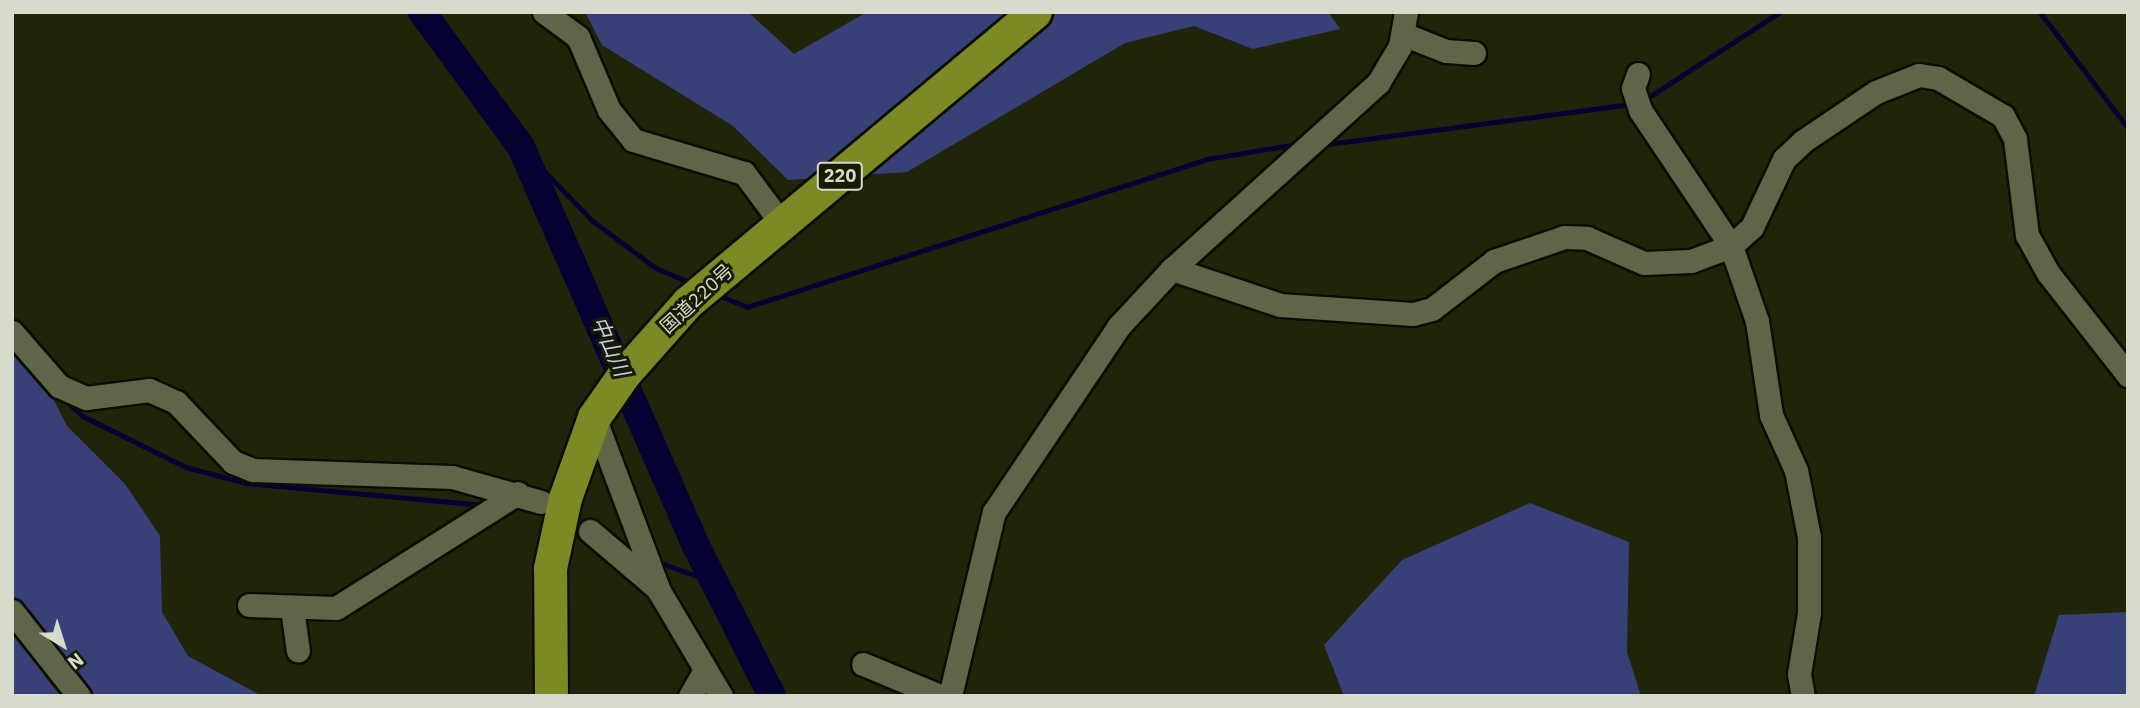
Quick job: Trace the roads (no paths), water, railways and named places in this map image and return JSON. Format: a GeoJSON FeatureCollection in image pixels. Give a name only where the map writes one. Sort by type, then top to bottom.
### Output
{"type":"FeatureCollection","features":[{"type":"Feature","properties":{"kind":"highway","name":"国道220号"},"geometry":{"type":"LineString","coordinates":[[551,696],[550,568],[565,498],[594,417],[650,344],[688,302],[1035,12]]}},
{"type":"Feature","properties":{"kind":"street"},"geometry":{"type":"LineString","coordinates":[[544,12],[578,37],[609,110],[633,140],[734,168],[782,224]]}},
{"type":"Feature","properties":{"kind":"street"},"geometry":{"type":"LineString","coordinates":[[950,696],[994,512],[1119,326],[1172,269],[1346,117],[1378,83],[1417,12]]}},
{"type":"Feature","properties":{"kind":"street"},"geometry":{"type":"LineString","coordinates":[[1407,28],[1446,51],[1474,53]]}},
{"type":"Feature","properties":{"kind":"street"},"geometry":{"type":"LineString","coordinates":[[1638,74],[1633,88],[1640,110],[1731,246],[1756,321],[1771,415],[1796,470],[1809,537],[1809,614],[1799,674],[1803,696]]}},
{"type":"Feature","properties":{"kind":"street"},"geometry":{"type":"LineString","coordinates":[[1172,269],[1280,304],[1413,314],[1432,309],[1494,261],[1564,237],[1587,238],[1662,266],[1731,246],[1752,227],[1784,159],[1802,141],[1876,92],[1919,75],[1938,78],[2003,116],[2015,139],[2027,235],[2048,273],[2128,375]]}},
{"type":"Feature","properties":{"kind":"street"},"geometry":{"type":"LineString","coordinates":[[12,332],[59,386],[86,398],[158,394],[176,402],[233,462],[253,470],[452,477],[518,493],[541,502]]}},
{"type":"Feature","properties":{"kind":"street"},"geometry":{"type":"LineString","coordinates":[[594,417],[659,591],[704,672],[721,696]]}},
{"type":"Feature","properties":{"kind":"street"},"geometry":{"type":"LineString","coordinates":[[248,605],[336,608],[518,493]]}},
{"type":"Feature","properties":{"kind":"street"},"geometry":{"type":"LineString","coordinates":[[590,531],[659,591]]}},
{"type":"Feature","properties":{"kind":"street"},"geometry":{"type":"LineString","coordinates":[[292,608],[298,650]]}},
{"type":"Feature","properties":{"kind":"street"},"geometry":{"type":"LineString","coordinates":[[12,611],[79,696]]}},
{"type":"Feature","properties":{"kind":"street"},"geometry":{"type":"LineString","coordinates":[[863,664],[940,696]]}},
{"type":"Feature","properties":{"kind":"street"},"geometry":{"type":"LineString","coordinates":[[690,696],[704,672]]}},
{"type":"Feature","properties":{"kind":"waterway","name":"中山川"},"geometry":{"type":"LineString","coordinates":[[422,12],[521,147],[697,548],[772,696]]}},
{"type":"Feature","properties":{"kind":"waterway"},"geometry":{"type":"LineString","coordinates":[[1646,99],[1780,12]]}},
{"type":"Feature","properties":{"kind":"waterway"},"geometry":{"type":"LineString","coordinates":[[2040,12],[2128,128]]}},
{"type":"Feature","properties":{"kind":"waterway"},"geometry":{"type":"LineString","coordinates":[[1321,145],[1631,104]]}},
{"type":"Feature","properties":{"kind":"waterway"},"geometry":{"type":"LineString","coordinates":[[718,295],[747,307],[1207,159],[1298,144]]}},
{"type":"Feature","properties":{"kind":"waterway"},"geometry":{"type":"LineString","coordinates":[[521,147],[593,221],[656,268],[691,283]]}},
{"type":"Feature","properties":{"kind":"waterway"},"geometry":{"type":"LineString","coordinates":[[28,367],[83,416],[186,467],[246,483],[481,505]]}},
{"type":"Feature","properties":{"kind":"waterway"},"geometry":{"type":"LineString","coordinates":[[656,561],[715,583]]}}]}
